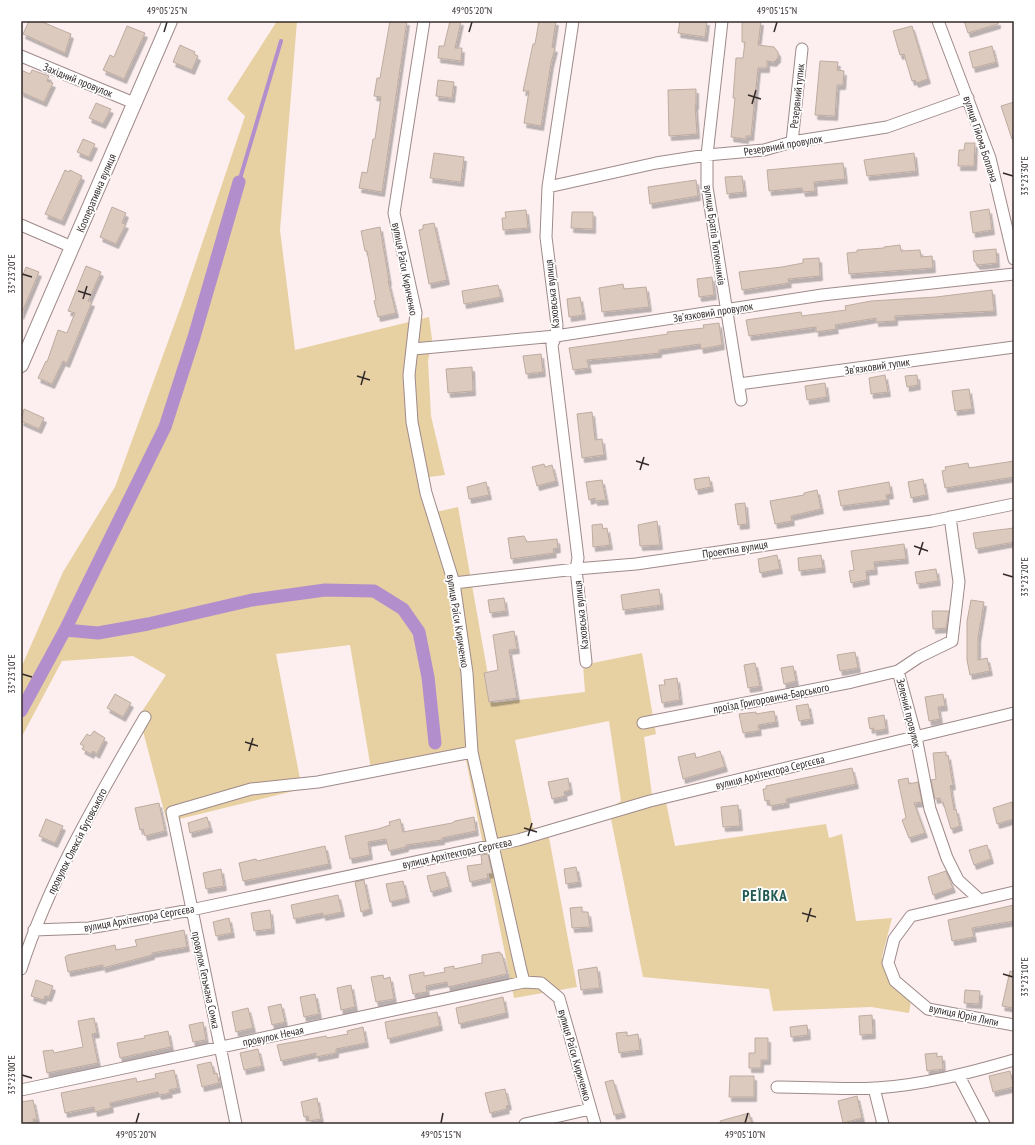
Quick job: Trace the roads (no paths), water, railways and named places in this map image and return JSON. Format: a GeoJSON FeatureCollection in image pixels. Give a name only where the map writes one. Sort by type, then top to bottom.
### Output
{"type":"FeatureCollection","features":[{"type":"Feature","properties":{"kind":"street","name":"Кооперативна вулиця"},"geometry":{"type":"LineString","coordinates":[[21,365],[170,21]]}},
{"type":"Feature","properties":{"kind":"street","name":"вулиця Раїси Кириченко"},"geometry":{"type":"LineString","coordinates":[[424,21],[394,212],[416,313],[409,375],[412,422],[426,493],[454,583],[466,673],[472,752],[524,982],[541,983],[559,998],[595,1124]]}},
{"type":"Feature","properties":{"kind":"street","name":"Каховська вулиця"},"geometry":{"type":"LineString","coordinates":[[573,21],[548,187],[546,238],[557,325],[556,336],[552,345],[578,558],[576,569],[586,662]]}},
{"type":"Feature","properties":{"kind":"street","name":"вулиця Братів Тютюнників"},"geometry":{"type":"LineString","coordinates":[[722,21],[707,155],[707,186],[726,310],[740,384],[741,400]]}},
{"type":"Feature","properties":{"kind":"street","name":"вулиця Гійома Боплана"},"geometry":{"type":"LineString","coordinates":[[938,21],[990,158],[1014,259]]}},
{"type":"Feature","properties":{"kind":"street","name":"Резервний тупик"},"geometry":{"type":"LineString","coordinates":[[792,142],[802,49]]}},
{"type":"Feature","properties":{"kind":"street","name":"Західний провулок"},"geometry":{"type":"LineString","coordinates":[[21,56],[134,103]]}},
{"type":"Feature","properties":{"kind":"street","name":"Резервний провулок"},"geometry":{"type":"LineString","coordinates":[[548,187],[656,163],[707,155],[764,150],[792,142],[886,127],[968,98]]}},
{"type":"Feature","properties":{"kind":"street"},"geometry":{"type":"LineString","coordinates":[[21,225],[72,247]]}},
{"type":"Feature","properties":{"kind":"street","name":"Звʼязковий провулок"},"geometry":{"type":"LineString","coordinates":[[413,349],[556,336],[822,295],[1014,274]]}},
{"type":"Feature","properties":{"kind":"street","name":"Звʼязковий тупик"},"geometry":{"type":"LineString","coordinates":[[740,384],[1014,347]]}},
{"type":"Feature","properties":{"kind":"street","name":"Проектна вулиця"},"geometry":{"type":"LineString","coordinates":[[454,583],[576,569],[636,564],[950,517],[1014,504]]}},
{"type":"Feature","properties":{"kind":"street","name":"Зелений провулок"},"geometry":{"type":"LineString","coordinates":[[950,517],[959,582],[952,641],[919,657],[898,671],[916,737],[930,809],[947,858],[958,880],[980,900]]}},
{"type":"Feature","properties":{"kind":"street","name":"проїзд Григоровича-Барського"},"geometry":{"type":"LineString","coordinates":[[643,723],[852,682],[898,671]]}},
{"type":"Feature","properties":{"kind":"street","name":"вулиця Архітектора Сергєєва"},"geometry":{"type":"LineString","coordinates":[[34,930],[89,928],[191,910],[518,840],[650,801],[1014,713]]}},
{"type":"Feature","properties":{"kind":"street","name":"провулок Олексія Бутовського"},"geometry":{"type":"LineString","coordinates":[[21,969],[34,930],[86,818],[145,717]]}},
{"type":"Feature","properties":{"kind":"street","name":"провулок Гетьмана Сомка"},"geometry":{"type":"LineString","coordinates":[[236,1124],[172,812],[251,790],[318,782],[472,752]]}},
{"type":"Feature","properties":{"kind":"street"},"geometry":{"type":"LineString","coordinates":[[980,900],[1014,892]]}},
{"type":"Feature","properties":{"kind":"street","name":"вулиця Юрія Липи"},"geometry":{"type":"LineString","coordinates":[[980,900],[911,916],[894,939],[888,962],[895,981],[928,1009],[1014,1025]]}},
{"type":"Feature","properties":{"kind":"street","name":"провулок Нечая"},"geometry":{"type":"LineString","coordinates":[[21,1090],[524,982]]}},
{"type":"Feature","properties":{"kind":"street"},"geometry":{"type":"LineString","coordinates":[[778,1086],[874,1088],[899,1086],[959,1076],[1014,1060]]}},
{"type":"Feature","properties":{"kind":"street"},"geometry":{"type":"LineString","coordinates":[[959,1076],[984,1124]]}},
{"type":"Feature","properties":{"kind":"street"},"geometry":{"type":"LineString","coordinates":[[874,1088],[883,1124]]}},
{"type":"Feature","properties":{"kind":"street"},"geometry":{"type":"LineString","coordinates":[[525,1124],[590,1109]]}},
{"type":"Feature","properties":{"kind":"waterway"},"geometry":{"type":"LineString","coordinates":[[239,182],[281,41]]}},
{"type":"Feature","properties":{"kind":"waterway"},"geometry":{"type":"LineString","coordinates":[[21,711],[65,630],[165,427],[194,337],[239,182]]}},
{"type":"Feature","properties":{"kind":"waterway"},"geometry":{"type":"LineString","coordinates":[[65,630],[98,633],[148,624],[252,600],[325,590],[374,591],[403,609],[419,632],[428,677],[435,743]]}},
{"type":"Feature","properties":{"kind":"district","name":"РЕЇВКА"},"geometry":{"type":"Point","coordinates":[765,895]}}]}
